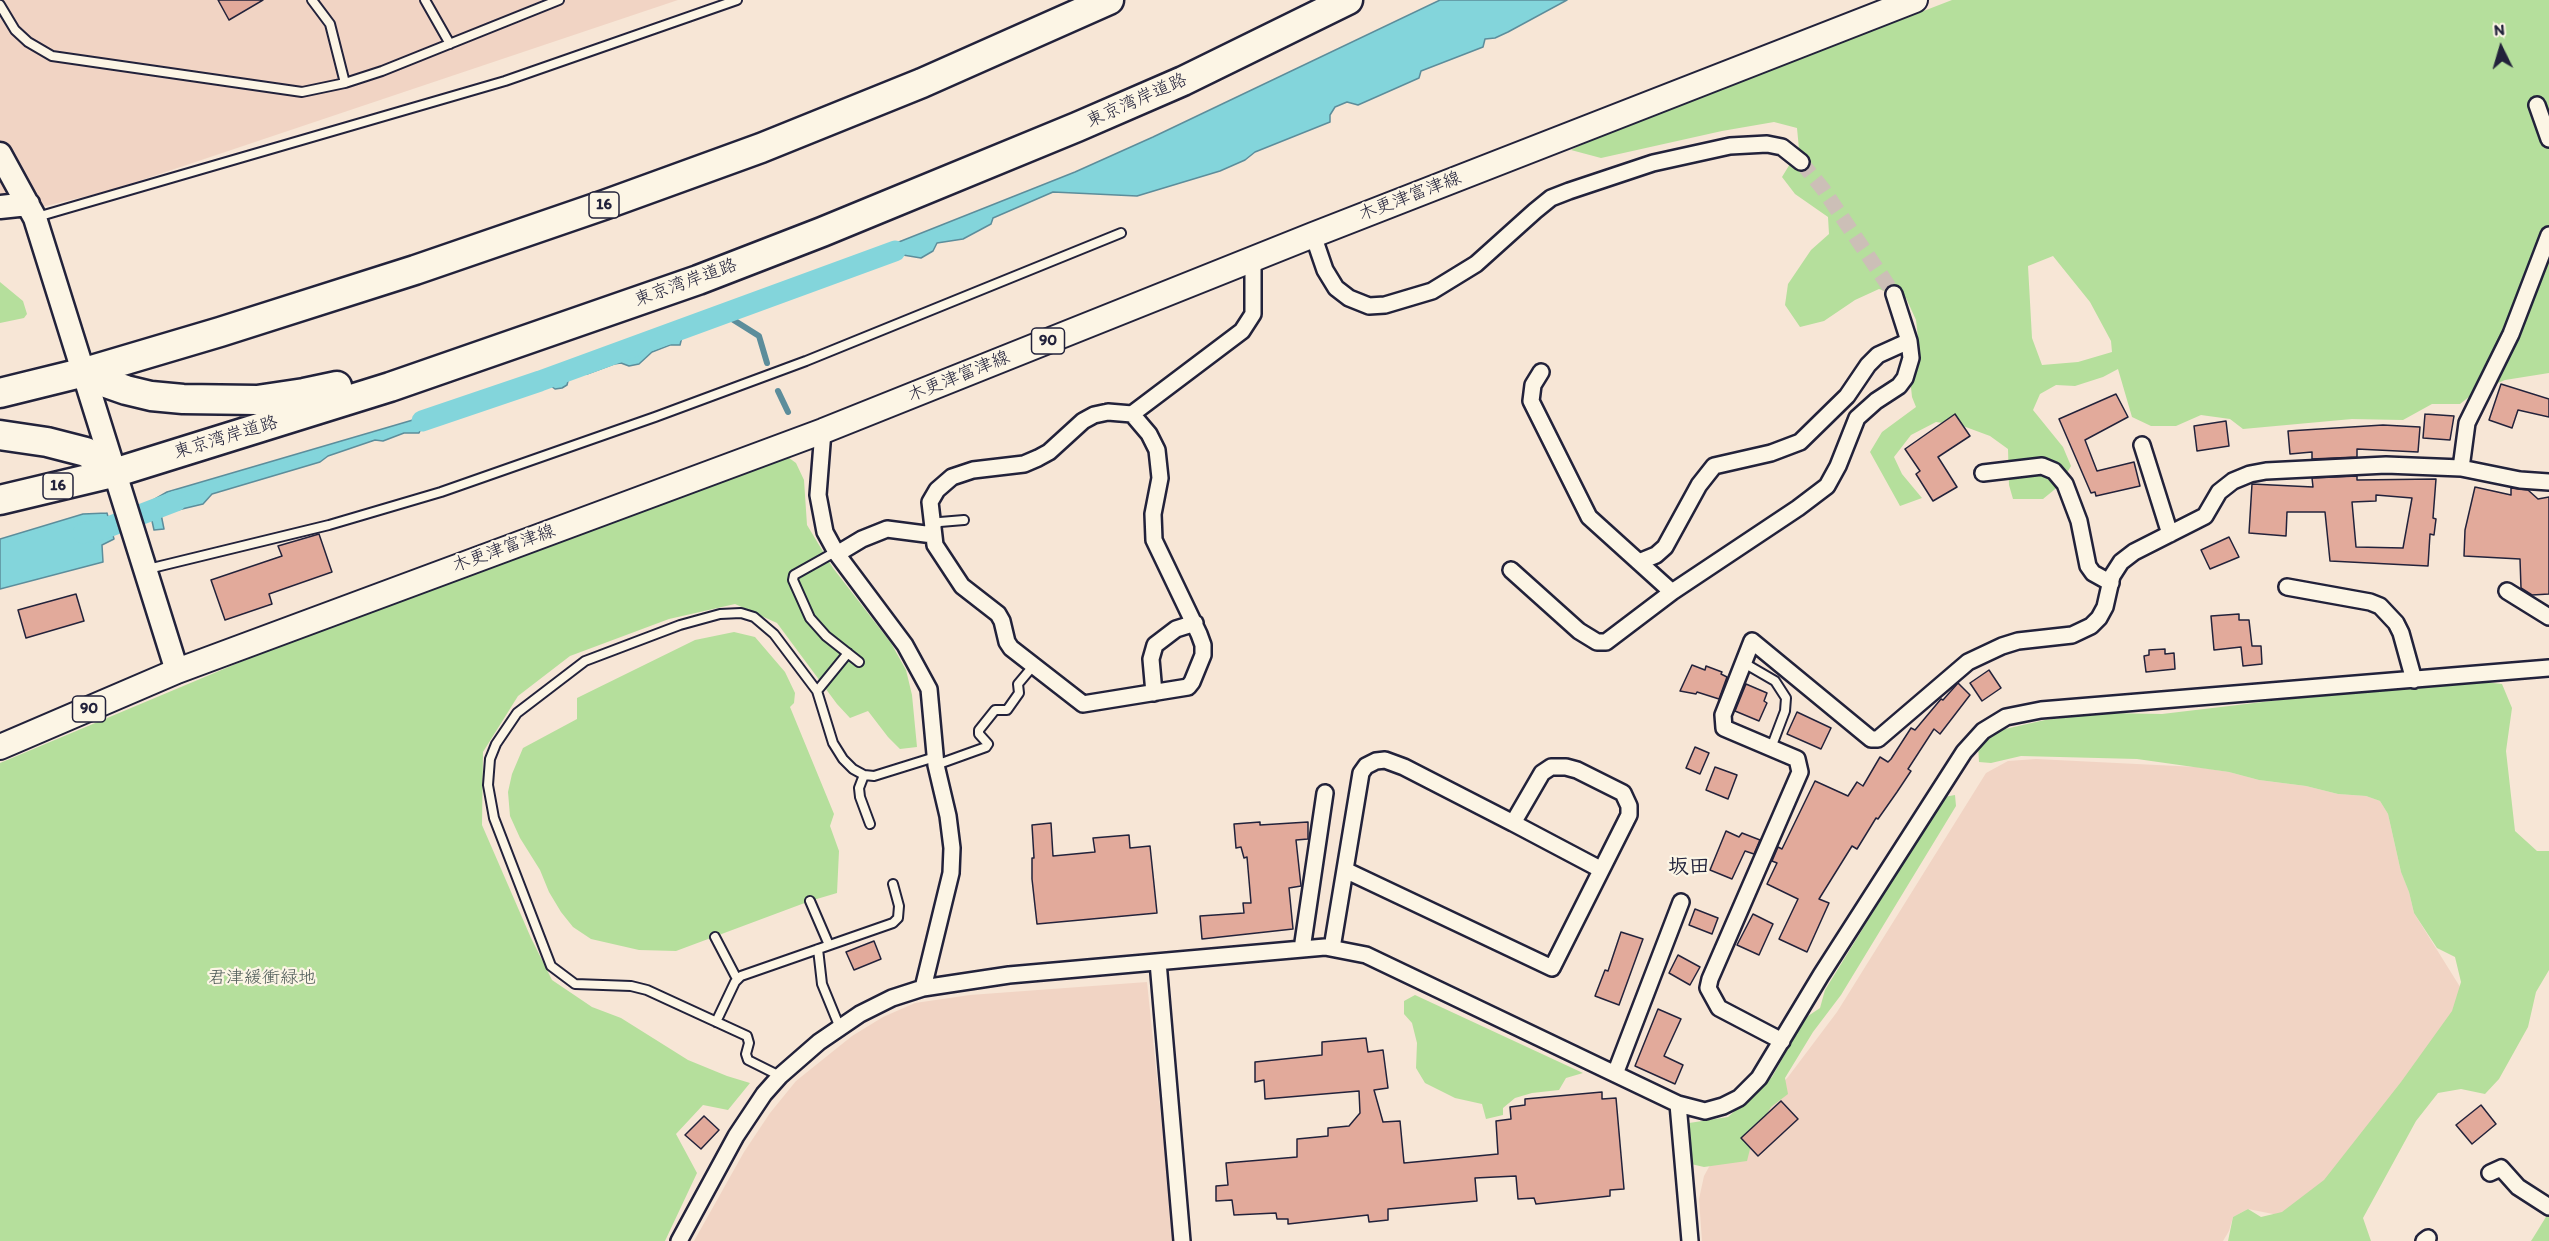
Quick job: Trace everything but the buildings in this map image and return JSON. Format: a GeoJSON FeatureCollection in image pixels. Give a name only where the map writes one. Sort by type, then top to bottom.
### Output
{"type":"FeatureCollection","features":[{"type":"Feature","properties":{"kind":"highway","name":"16"},"geometry":{"type":"LineString","coordinates":[[0,393],[85,372],[360,288],[703,170],[922,83],[1109,0]]}},
{"type":"Feature","properties":{"kind":"highway","name":"東京湾岸道路"},"geometry":{"type":"LineString","coordinates":[[0,500],[117,472],[390,387],[568,326],[802,240],[1183,81],[1348,0]]}},
{"type":"Feature","properties":{"kind":"highway"},"geometry":{"type":"LineString","coordinates":[[85,372],[106,383],[151,396],[221,401],[257,400],[328,388],[446,352],[568,326]]}},
{"type":"Feature","properties":{"kind":"highway"},"geometry":{"type":"LineString","coordinates":[[0,435],[47,442],[86,453],[117,472]]}},
{"type":"Feature","properties":{"kind":"main road","name":"木更津富津線"},"geometry":{"type":"LineString","coordinates":[[0,747],[177,671],[823,431],[1915,0]]}},
{"type":"Feature","properties":{"kind":"street"},"geometry":{"type":"LineString","coordinates":[[2537,105],[2549,139]]}},
{"type":"Feature","properties":{"kind":"street"},"geometry":{"type":"LineString","coordinates":[[1313,236],[1325,270],[1336,288],[1349,298],[1369,306],[1384,305],[1432,291],[1476,264],[1551,198],[1580,188],[1653,163],[1730,146],[1775,145],[1782,147],[1801,162]]}},
{"type":"Feature","properties":{"kind":"street"},"geometry":{"type":"LineString","coordinates":[[0,154],[32,211],[117,472],[144,568],[177,671]]}},
{"type":"Feature","properties":{"kind":"street"},"geometry":{"type":"LineString","coordinates":[[0,207],[32,211]]}},
{"type":"Feature","properties":{"kind":"street"},"geometry":{"type":"LineString","coordinates":[[2461,468],[2467,423],[2511,334],[2549,235]]}},
{"type":"Feature","properties":{"kind":"street"},"geometry":{"type":"LineString","coordinates":[[1132,414],[1242,331],[1253,315],[1253,260]]}},
{"type":"Feature","properties":{"kind":"street"},"geometry":{"type":"LineString","coordinates":[[1511,570],[1579,631],[1598,642],[1606,642],[1672,592],[1827,486],[1838,466],[1857,418],[1876,400],[1899,386],[1905,378],[1911,358],[1909,341],[1893,294]]}},
{"type":"Feature","properties":{"kind":"street"},"geometry":{"type":"LineString","coordinates":[[1639,562],[1656,555],[1665,547],[1699,486],[1714,466],[1771,453],[1800,442],[1847,396],[1868,365],[1878,355],[1909,341]]}},
{"type":"Feature","properties":{"kind":"street"},"geometry":{"type":"LineString","coordinates":[[1541,372],[1533,384],[1531,401],[1589,517],[1672,592]]}},
{"type":"Feature","properties":{"kind":"street"},"geometry":{"type":"LineString","coordinates":[[1118,412],[1132,414],[1149,434],[1159,458],[1160,478],[1153,514],[1154,540],[1195,623],[1203,645],[1203,655],[1188,687],[1083,704],[1007,642],[998,614],[962,586],[940,554],[932,531],[930,513],[932,496],[952,477],[973,470],[1024,464],[1038,458],[1049,452],[1094,415],[1118,412]]}},
{"type":"Feature","properties":{"kind":"street"},"geometry":{"type":"LineString","coordinates":[[823,431],[819,495],[825,532],[836,553],[905,645],[929,689],[935,761],[948,816],[952,848],[951,873],[923,988]]}},
{"type":"Feature","properties":{"kind":"street"},"geometry":{"type":"LineString","coordinates":[[2142,445],[2170,534]]}},
{"type":"Feature","properties":{"kind":"street"},"geometry":{"type":"LineString","coordinates":[[1782,1041],[1719,1008],[1708,988],[1800,772],[1797,759],[1724,728],[1723,715],[1752,641],[1871,739],[1878,739],[1968,662],[2018,641],[2072,635],[2091,626],[2105,607],[2110,583],[2121,562],[2134,552],[2205,516],[2219,492],[2233,481],[2250,474],[2266,471],[2386,465],[2461,468],[2520,480],[2549,482]]}},
{"type":"Feature","properties":{"kind":"street"},"geometry":{"type":"LineString","coordinates":[[1983,473],[2042,466],[2054,471],[2065,484],[2079,521],[2088,566],[2093,573],[2110,583]]}},
{"type":"Feature","properties":{"kind":"street"},"geometry":{"type":"LineString","coordinates":[[836,553],[887,529],[932,531]]}},
{"type":"Feature","properties":{"kind":"street"},"geometry":{"type":"LineString","coordinates":[[2287,587],[2370,602],[2380,606],[2396,623],[2401,633],[2414,680]]}},
{"type":"Feature","properties":{"kind":"street"},"geometry":{"type":"LineString","coordinates":[[2507,591],[2549,617]]}},
{"type":"Feature","properties":{"kind":"street"},"geometry":{"type":"LineString","coordinates":[[1154,693],[1151,659],[1155,645],[1176,629],[1195,623]]}},
{"type":"Feature","properties":{"kind":"street"},"geometry":{"type":"LineString","coordinates":[[679,1241],[736,1136],[764,1094],[780,1076],[819,1042],[860,1014],[892,998],[923,988],[1009,975],[1332,948],[1366,955],[1677,1104],[1705,1111],[1723,1107],[1739,1098],[1759,1078],[1821,975],[1964,752],[1983,731],[2006,717],[2041,710],[2549,668]]}},
{"type":"Feature","properties":{"kind":"street"},"geometry":{"type":"LineString","coordinates":[[1332,948],[1361,773],[1366,766],[1376,761],[1386,760],[1404,767],[1600,869]]}},
{"type":"Feature","properties":{"kind":"street"},"geometry":{"type":"LineString","coordinates":[[1346,870],[1552,968],[1629,815],[1628,799],[1623,793],[1577,770],[1551,767],[1542,773],[1513,823]]}},
{"type":"Feature","properties":{"kind":"street"},"geometry":{"type":"LineString","coordinates":[[1302,949],[1325,793]]}},
{"type":"Feature","properties":{"kind":"street"},"geometry":{"type":"LineString","coordinates":[[1615,1074],[1681,902]]}},
{"type":"Feature","properties":{"kind":"street"},"geometry":{"type":"LineString","coordinates":[[1158,962],[1182,1241]]}},
{"type":"Feature","properties":{"kind":"street"},"geometry":{"type":"LineString","coordinates":[[1677,1104],[1690,1241]]}},
{"type":"Feature","properties":{"kind":"street"},"geometry":{"type":"LineString","coordinates":[[2490,1173],[2500,1168],[2518,1187],[2549,1207]]}},
{"type":"Feature","properties":{"kind":"lane"},"geometry":{"type":"LineString","coordinates":[[312,0],[330,24],[345,83]]}},
{"type":"Feature","properties":{"kind":"lane"},"geometry":{"type":"LineString","coordinates":[[425,0],[450,44]]}},
{"type":"Feature","properties":{"kind":"lane"},"geometry":{"type":"LineString","coordinates":[[0,5],[15,30],[28,42],[52,56],[302,92],[345,83],[382,71],[559,0]]}},
{"type":"Feature","properties":{"kind":"lane"},"geometry":{"type":"LineString","coordinates":[[32,211],[484,87],[702,14],[737,0]]}},
{"type":"Feature","properties":{"kind":"lane"},"geometry":{"type":"LineString","coordinates":[[144,568],[328,525],[441,492],[806,361],[1121,233]]}},
{"type":"Feature","properties":{"kind":"lane"},"geometry":{"type":"LineString","coordinates":[[932,531],[940,522],[964,520]]}},
{"type":"Feature","properties":{"kind":"lane"},"geometry":{"type":"LineString","coordinates":[[836,553],[792,577],[810,618],[826,636],[859,662]]}},
{"type":"Feature","properties":{"kind":"lane"},"geometry":{"type":"LineString","coordinates":[[780,1076],[748,1060],[747,1036],[647,990],[631,986],[575,984],[551,966],[494,819],[488,786],[490,759],[496,744],[517,713],[585,661],[680,625],[720,615],[741,613],[754,617],[774,634],[817,691],[833,743],[843,759],[853,769],[864,775],[874,776],[986,747],[988,744],[979,734],[979,730],[995,710],[1006,710],[1019,693],[1018,684],[1034,665]]}},
{"type":"Feature","properties":{"kind":"lane"},"geometry":{"type":"LineString","coordinates":[[817,691],[848,653]]}},
{"type":"Feature","properties":{"kind":"lane"},"geometry":{"type":"LineString","coordinates":[[1743,663],[1775,681],[1786,698],[1785,711],[1771,748]]}},
{"type":"Feature","properties":{"kind":"lane"},"geometry":{"type":"LineString","coordinates":[[864,775],[859,788],[860,797],[870,824]]}},
{"type":"Feature","properties":{"kind":"lane"},"geometry":{"type":"LineString","coordinates":[[716,1022],[737,979],[741,976],[893,923],[898,918],[899,906],[893,884]]}},
{"type":"Feature","properties":{"kind":"lane"},"geometry":{"type":"LineString","coordinates":[[810,901],[829,945]]}},
{"type":"Feature","properties":{"kind":"lane"},"geometry":{"type":"LineString","coordinates":[[715,937],[737,979]]}},
{"type":"Feature","properties":{"kind":"lane"},"geometry":{"type":"LineString","coordinates":[[818,949],[822,984],[840,1028]]}},
{"type":"Feature","properties":{"kind":"shaded area"},"geometry":{"type":"Polygon","coordinates":[[[0,0],[678,0],[112,190],[0,217],[0,0]]]}},
{"type":"Feature","properties":{"kind":"shaded area"},"geometry":{"type":"Polygon","coordinates":[[[2036,759],[2197,767],[2259,780],[2306,786],[2338,794],[2366,796],[2380,801],[2388,814],[2401,872],[2414,913],[2467,998],[2373,1143],[2283,1216],[2248,1209],[2233,1217],[2223,1241],[1702,1241],[1699,1199],[1704,1176],[1715,1156],[1788,1077],[1837,1012],[1986,773],[2008,761],[2036,759]]]}},
{"type":"Feature","properties":{"kind":"shaded area"},"geometry":{"type":"Polygon","coordinates":[[[1147,982],[1174,1241],[694,1241],[744,1152],[770,1113],[796,1081],[852,1036],[883,1017],[915,1003],[970,995],[1147,982]]]}},
{"type":"Feature","properties":{"kind":"green space"},"geometry":{"type":"Polygon","coordinates":[[[1952,0],[2549,0],[2549,373],[2505,380],[2474,393],[2460,404],[2432,404],[2403,420],[2352,419],[2243,429],[2230,419],[2201,415],[2176,426],[2151,426],[2132,417],[2118,369],[2103,377],[2075,386],[2056,385],[2040,394],[2033,410],[2063,447],[2071,466],[2060,485],[2043,499],[2013,499],[2009,485],[2008,449],[1990,436],[1963,426],[1936,422],[1911,435],[1894,457],[1902,474],[1922,498],[1900,506],[1870,452],[1882,432],[1916,407],[1912,397],[1910,378],[1920,356],[1916,320],[1906,298],[1879,289],[1855,300],[1824,321],[1800,327],[1785,305],[1788,284],[1811,250],[1829,234],[1828,217],[1795,194],[1782,177],[1799,149],[1797,128],[1774,122],[1601,158],[1571,150],[1590,140],[1952,0]],[[2053,256],[2028,266],[2032,338],[2042,365],[2078,362],[2112,352],[2111,341],[2090,302],[2053,256]]]}},
{"type":"Feature","properties":{"kind":"green space"},"geometry":{"type":"Polygon","coordinates":[[[0,282],[23,301],[27,314],[24,318],[0,323],[0,282]]]}},
{"type":"Feature","properties":{"kind":"green space","name":"君津緩衝緑地"},"geometry":{"type":"Polygon","coordinates":[[[785,455],[796,463],[804,480],[807,525],[833,568],[891,643],[906,670],[912,695],[917,747],[900,749],[868,711],[850,718],[777,623],[735,604],[669,619],[570,656],[518,696],[483,752],[482,825],[531,938],[552,980],[592,1007],[621,1018],[688,1060],[750,1083],[728,1110],[703,1105],[676,1134],[697,1173],[665,1241],[0,1241],[0,763],[338,621],[785,455]]]}},
{"type":"Feature","properties":{"kind":"green space"},"geometry":{"type":"Polygon","coordinates":[[[734,632],[755,637],[785,672],[795,693],[794,703],[790,707],[834,814],[830,826],[839,851],[837,893],[676,951],[639,950],[591,939],[573,927],[561,912],[510,816],[508,792],[512,774],[523,748],[577,719],[577,698],[695,640],[734,632]]]}},
{"type":"Feature","properties":{"kind":"green space"},"geometry":{"type":"Polygon","coordinates":[[[2484,682],[2502,684],[2512,708],[2506,751],[2515,831],[2537,851],[2549,851],[2549,970],[2536,992],[2528,1027],[2499,1079],[2485,1094],[2461,1089],[2438,1093],[2416,1121],[2363,1218],[2371,1241],[2228,1241],[2233,1217],[2248,1209],[2261,1217],[2282,1212],[2324,1180],[2401,1082],[2452,1011],[2461,982],[2455,957],[2437,948],[2414,913],[2401,872],[2388,814],[2380,801],[2366,796],[2338,794],[2306,786],[2259,780],[2229,772],[2137,759],[2021,756],[1991,763],[1979,762],[1978,745],[2005,729],[2045,720],[2105,713],[2162,714],[2288,699],[2484,682]]]}},
{"type":"Feature","properties":{"kind":"green space"},"geometry":{"type":"Polygon","coordinates":[[[1955,795],[1956,806],[1841,995],[1813,1032],[1785,1078],[1788,1094],[1771,1107],[1753,1137],[1747,1161],[1704,1167],[1691,1164],[1686,1153],[1684,1136],[1689,1123],[1728,1117],[1772,1077],[1805,1018],[1820,1008],[1825,990],[1944,797],[1955,795]]]}},
{"type":"Feature","properties":{"kind":"green space"},"geometry":{"type":"Polygon","coordinates":[[[1415,995],[1583,1073],[1566,1078],[1559,1090],[1532,1093],[1515,1098],[1503,1108],[1503,1115],[1486,1119],[1482,1104],[1455,1098],[1425,1083],[1416,1068],[1417,1043],[1412,1023],[1404,1014],[1404,1001],[1415,995]]]}},
{"type":"Feature","properties":{"kind":"green space"},"geometry":{"type":"Polygon","coordinates":[[[2549,1212],[2549,1241],[2531,1241],[2533,1238],[2549,1212]]]}},
{"type":"Feature","properties":{"kind":"water"},"geometry":{"type":"Polygon","coordinates":[[[1440,0],[1567,0],[1508,32],[1495,38],[1485,39],[1483,47],[1421,71],[1419,78],[1358,105],[1347,102],[1335,107],[1330,115],[1330,122],[1255,152],[1245,160],[1220,171],[1137,196],[1053,192],[993,218],[991,224],[963,239],[937,243],[933,251],[921,258],[903,255],[872,268],[866,255],[1075,172],[1440,0]]]}},
{"type":"Feature","properties":{"kind":"water"},"geometry":{"type":"Polygon","coordinates":[[[706,321],[704,329],[682,337],[680,345],[670,345],[652,352],[639,364],[629,366],[621,363],[614,364],[587,374],[581,373],[569,377],[567,385],[562,388],[555,389],[540,381],[706,321]]]}},
{"type":"Feature","properties":{"kind":"water"},"geometry":{"type":"Polygon","coordinates":[[[447,410],[448,412],[422,426],[419,433],[404,433],[383,441],[375,440],[328,456],[320,462],[212,494],[203,504],[161,514],[164,529],[154,530],[148,503],[167,492],[447,410]]]}},
{"type":"Feature","properties":{"kind":"water"},"geometry":{"type":"Polygon","coordinates":[[[107,513],[114,539],[102,545],[103,562],[0,589],[0,539],[83,514],[107,513]]]}},
{"type":"Feature","properties":{"kind":"waterway"},"geometry":{"type":"LineString","coordinates":[[422,421],[540,381],[895,251]]}},
{"type":"Feature","properties":{"kind":"waterway"},"geometry":{"type":"LineString","coordinates":[[724,314],[759,336],[767,363]]}},
{"type":"Feature","properties":{"kind":"waterway"},"geometry":{"type":"LineString","coordinates":[[778,391],[788,412]]}},
{"type":"Feature","properties":{"kind":"waterway"},"geometry":{"type":"LineString","coordinates":[[83,533],[103,529],[176,501]]}},
{"type":"Feature","properties":{"kind":"tunnel"},"geometry":{"type":"LineString","coordinates":[[1801,162],[1823,189],[1894,294]]}},
{"type":"Feature","properties":{"kind":"district","name":"坂田"},"geometry":{"type":"Point","coordinates":[1689,868]}}]}
